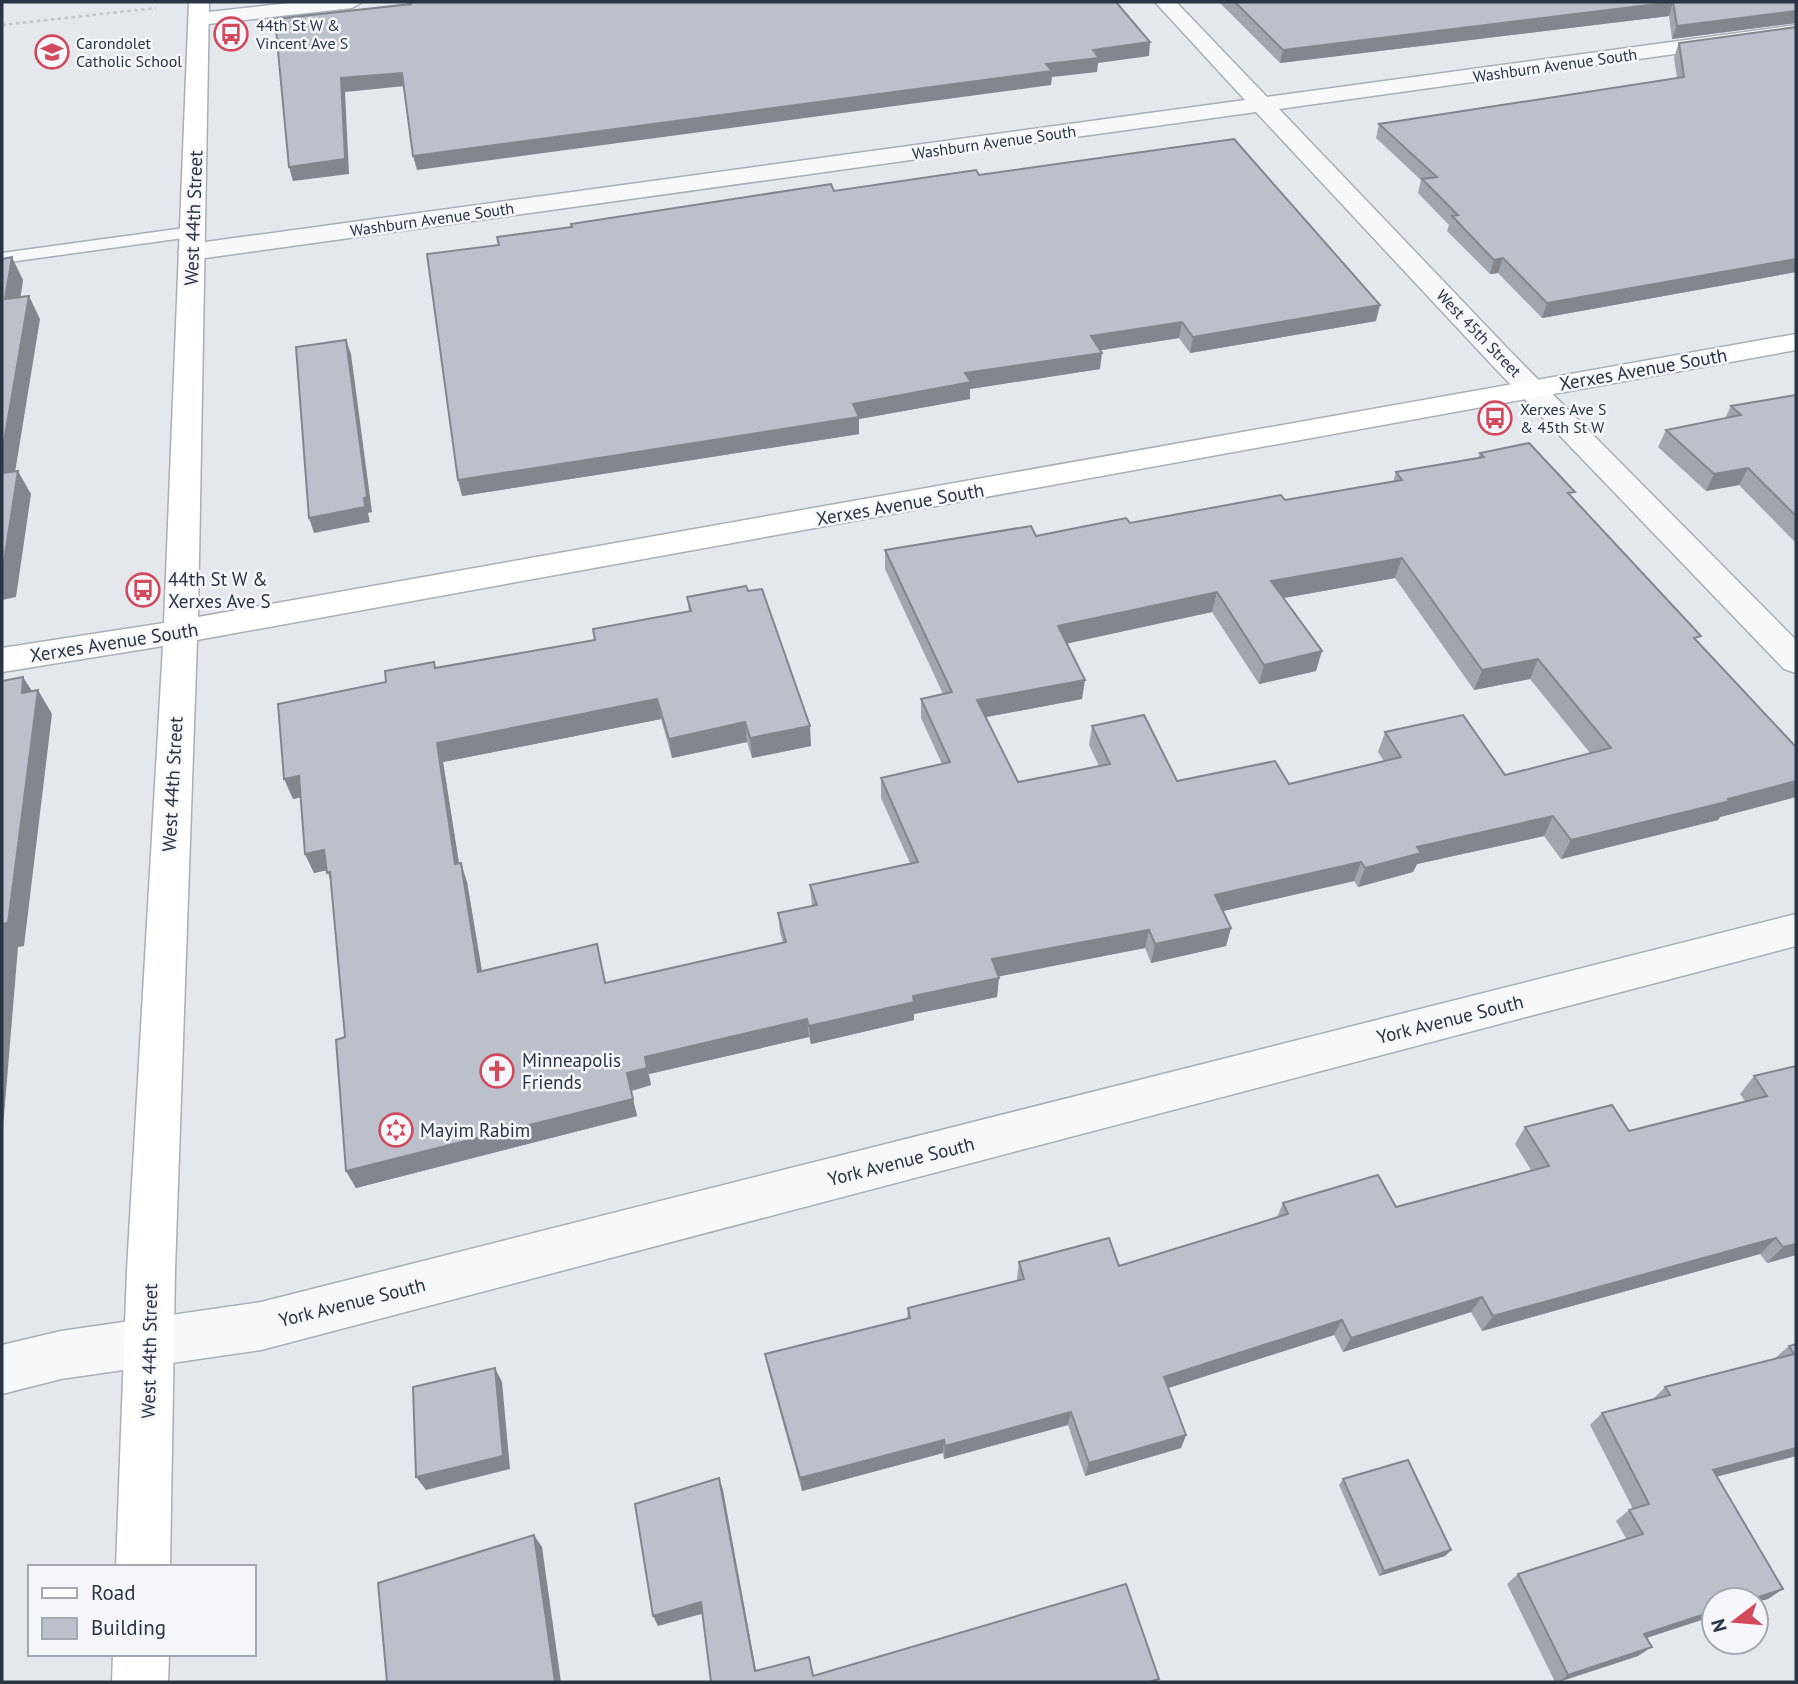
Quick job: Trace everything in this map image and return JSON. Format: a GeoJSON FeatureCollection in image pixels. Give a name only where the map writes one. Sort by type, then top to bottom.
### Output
{"type":"FeatureCollection","features":[{"type":"Feature","properties":{"kind":"street"},"geometry":{"type":"LineString","coordinates":[[199,10],[352,2]]}},
{"type":"Feature","properties":{"kind":"street","name":"West 45th Street"},"geometry":{"type":"LineString","coordinates":[[1165,2],[1533,390],[1796,661]]}},
{"type":"Feature","properties":{"kind":"street","name":"West 44th Street"},"geometry":{"type":"LineString","coordinates":[[143,1565],[149,1342],[179,631],[199,10]]}},
{"type":"Feature","properties":{"kind":"street","name":"Washburn Avenue South"},"geometry":{"type":"LineString","coordinates":[[192,242],[1262,105],[1796,31]]}},
{"type":"Feature","properties":{"kind":"street","name":"Xerxes Avenue South"},"geometry":{"type":"LineString","coordinates":[[2,660],[179,631],[1796,342]]}},
{"type":"Feature","properties":{"kind":"street","name":"York Avenue South"},"geometry":{"type":"LineString","coordinates":[[2,1370],[61,1355],[261,1326],[1796,930]]}},
{"type":"Feature","properties":{"kind":"street"},"geometry":{"type":"LineString","coordinates":[[140,1682],[141,1656]]}},
{"type":"Feature","properties":{"kind":"lane"},"geometry":{"type":"LineString","coordinates":[[2,258],[192,242]]}},
{"type":"Feature","properties":{"kind":"path"},"geometry":{"type":"LineString","coordinates":[[2,26],[156,8]]}},
{"type":"Feature","properties":{"kind":"building"},"geometry":{"type":"Polygon","coordinates":[[[411,2],[1116,2],[1150,42],[1093,50],[1099,58],[1046,64],[1052,71],[413,156],[402,73],[341,78],[345,159],[289,167],[275,19],[411,2]]]}},
{"type":"Feature","properties":{"kind":"building"},"geometry":{"type":"Polygon","coordinates":[[[1235,2],[1673,2],[1283,50],[1235,2]]]}},
{"type":"Feature","properties":{"kind":"building"},"geometry":{"type":"Polygon","coordinates":[[[1673,2],[1796,2],[1796,11],[1677,26],[1673,2]]]}},
{"type":"Feature","properties":{"kind":"building"},"geometry":{"type":"Polygon","coordinates":[[[1796,27],[1796,259],[1547,303],[1503,258],[1494,260],[1452,216],[1458,215],[1422,179],[1437,177],[1379,124],[1684,77],[1679,43],[1796,27]]]}},
{"type":"Feature","properties":{"kind":"building"},"geometry":{"type":"Polygon","coordinates":[[[1234,139],[1380,305],[1193,337],[1182,322],[1091,336],[1102,353],[965,373],[971,382],[853,404],[859,417],[458,480],[427,254],[499,245],[497,237],[572,227],[571,224],[831,184],[834,191],[976,170],[979,175],[1234,139]]]}},
{"type":"Feature","properties":{"kind":"building"},"geometry":{"type":"Polygon","coordinates":[[[12,257],[5,299],[29,296],[2,453],[2,259],[12,257]]]}},
{"type":"Feature","properties":{"kind":"building"},"geometry":{"type":"Polygon","coordinates":[[[346,340],[367,497],[364,498],[365,507],[309,518],[296,347],[346,340]]]}},
{"type":"Feature","properties":{"kind":"building"},"geometry":{"type":"Polygon","coordinates":[[[1796,395],[1796,516],[1748,468],[1714,474],[1666,430],[1741,415],[1731,406],[1796,395]]]}},
{"type":"Feature","properties":{"kind":"building"},"geometry":{"type":"Polygon","coordinates":[[[1529,443],[1575,492],[1568,493],[1701,636],[1694,638],[1796,747],[1796,781],[1728,799],[1730,801],[1571,840],[1553,816],[1417,847],[1421,853],[1365,868],[1361,862],[1215,895],[1231,928],[1155,944],[1149,930],[992,959],[999,978],[913,996],[914,1002],[809,1026],[807,1019],[645,1057],[647,1068],[627,1073],[633,1099],[346,1171],[336,1040],[345,1037],[330,872],[327,873],[324,850],[305,854],[299,776],[284,779],[278,704],[386,682],[385,671],[434,662],[435,668],[595,640],[593,629],[691,611],[687,597],[746,586],[748,591],[762,589],[810,726],[750,738],[745,722],[669,739],[657,699],[437,743],[455,864],[461,863],[478,972],[597,944],[605,983],[786,942],[778,913],[817,905],[810,885],[918,862],[881,778],[950,762],[921,699],[952,692],[885,550],[1031,526],[1036,536],[1126,518],[1130,523],[1281,495],[1285,500],[1402,480],[1396,472],[1484,457],[1480,453],[1529,443]],[[1402,558],[1271,581],[1322,651],[1264,665],[1217,592],[1058,626],[1085,680],[977,700],[1018,782],[1110,764],[1092,726],[1144,715],[1177,781],[1275,761],[1289,784],[1401,757],[1385,732],[1463,715],[1505,775],[1611,748],[1538,659],[1482,670],[1402,558]]]}},
{"type":"Feature","properties":{"kind":"building"},"geometry":{"type":"Polygon","coordinates":[[[18,471],[2,574],[2,473],[18,471]]]}},
{"type":"Feature","properties":{"kind":"building"},"geometry":{"type":"Polygon","coordinates":[[[23,677],[22,693],[38,690],[8,923],[2,924],[2,681],[23,677]]]}},
{"type":"Feature","properties":{"kind":"building"},"geometry":{"type":"Polygon","coordinates":[[[1796,1066],[1796,1244],[1783,1247],[1776,1238],[1493,1316],[1482,1297],[1351,1338],[1342,1320],[1164,1377],[1186,1435],[1089,1463],[1071,1412],[945,1446],[944,1440],[800,1478],[765,1354],[910,1318],[908,1308],[1024,1279],[1019,1262],[1109,1238],[1119,1266],[1288,1214],[1283,1203],[1378,1175],[1396,1207],[1549,1166],[1525,1127],[1612,1105],[1629,1131],[1767,1096],[1754,1076],[1796,1066]]]}},
{"type":"Feature","properties":{"kind":"building"},"geometry":{"type":"Polygon","coordinates":[[[1796,1344],[1796,1448],[1713,1470],[1783,1589],[1770,1593],[1770,1586],[1700,1586],[1700,1616],[1644,1634],[1652,1647],[1568,1675],[1518,1574],[1643,1534],[1629,1510],[1649,1504],[1602,1413],[1670,1395],[1665,1387],[1794,1354],[1789,1346],[1796,1344]]]}},
{"type":"Feature","properties":{"kind":"building"},"geometry":{"type":"Polygon","coordinates":[[[495,1368],[503,1456],[416,1477],[413,1387],[495,1368]]]}},
{"type":"Feature","properties":{"kind":"building"},"geometry":{"type":"Polygon","coordinates":[[[1408,1460],[1451,1550],[1384,1571],[1343,1479],[1408,1460]]]}},
{"type":"Feature","properties":{"kind":"building"},"geometry":{"type":"Polygon","coordinates":[[[719,1478],[755,1671],[809,1657],[813,1676],[1126,1584],[1159,1679],[1149,1682],[711,1682],[701,1602],[653,1616],[635,1504],[719,1478]]]}},
{"type":"Feature","properties":{"kind":"building"},"geometry":{"type":"Polygon","coordinates":[[[534,1535],[555,1682],[387,1682],[378,1583],[534,1535]]]}},
{"type":"Feature","properties":{"kind":"place","name":"44th St W & Vincent Ave S"},"geometry":{"type":"Point","coordinates":[231,34]}},
{"type":"Feature","properties":{"kind":"place","name":"Carondolet Catholic School"},"geometry":{"type":"Point","coordinates":[52,52]}},
{"type":"Feature","properties":{"kind":"place","name":"Xerxes Ave S & 45th St W"},"geometry":{"type":"Point","coordinates":[1495,418]}},
{"type":"Feature","properties":{"kind":"place","name":"44th St W & Xerxes Ave S"},"geometry":{"type":"Point","coordinates":[143,590]}},
{"type":"Feature","properties":{"kind":"place","name":"Minneapolis Friends"},"geometry":{"type":"Point","coordinates":[497,1071]}},
{"type":"Feature","properties":{"kind":"place","name":"Mayim Rabim"},"geometry":{"type":"Point","coordinates":[396,1130]}}]}
